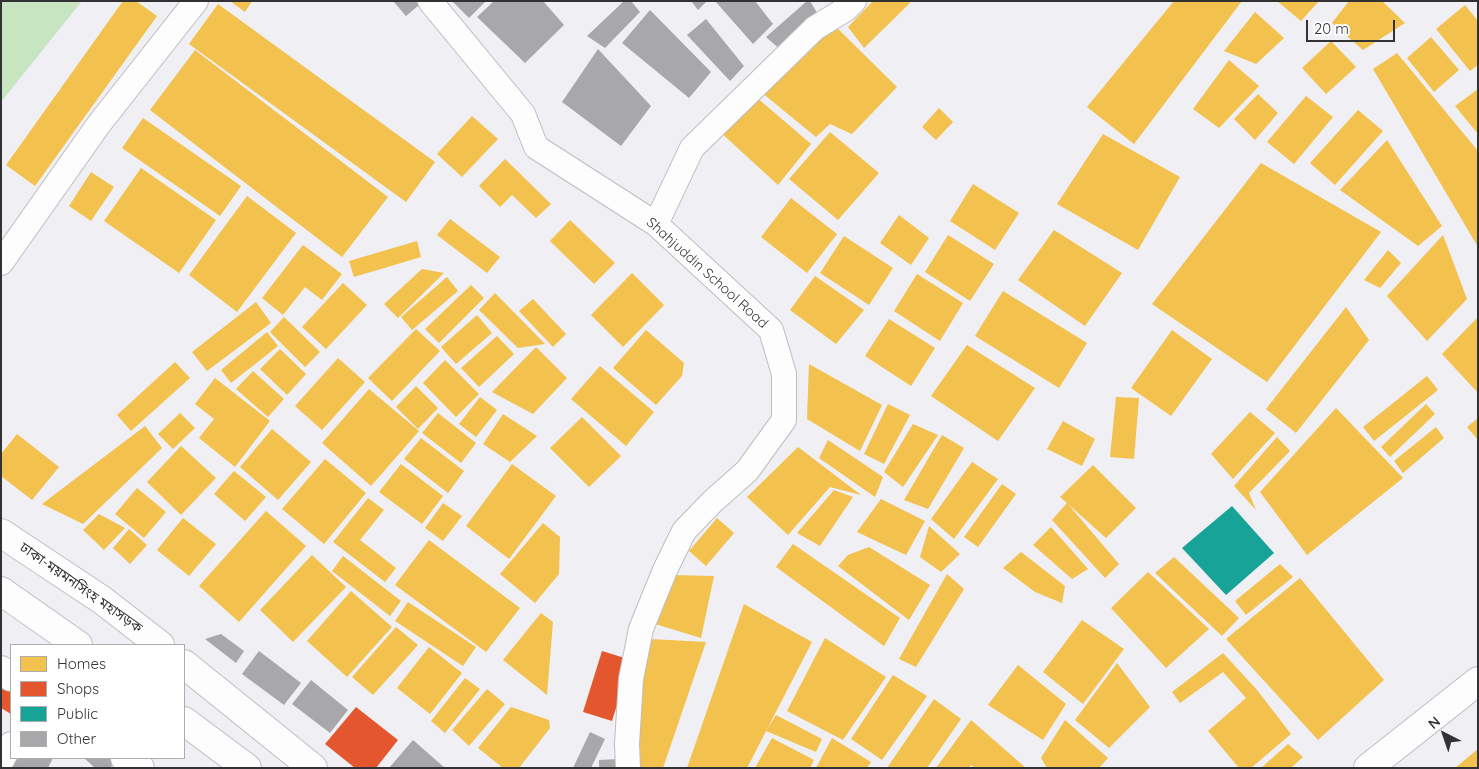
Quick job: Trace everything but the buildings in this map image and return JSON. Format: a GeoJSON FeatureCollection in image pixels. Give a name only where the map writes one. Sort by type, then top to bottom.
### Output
{"type":"FeatureCollection","features":[{"type":"Feature","properties":{"kind":"main road","name":"ঢাকা-ময়মনসিংহ মহাসড়ক"},"geometry":{"type":"LineString","coordinates":[[1,533],[102,600],[159,644]]}},
{"type":"Feature","properties":{"kind":"main road"},"geometry":{"type":"LineString","coordinates":[[1,591],[77,644]]}},
{"type":"Feature","properties":{"kind":"main road"},"geometry":{"type":"LineString","coordinates":[[185,665],[312,768]]}},
{"type":"Feature","properties":{"kind":"main road"},"geometry":{"type":"LineString","coordinates":[[1368,768],[1478,681]]}},
{"type":"Feature","properties":{"kind":"main road"},"geometry":{"type":"LineString","coordinates":[[185,723],[247,768]]}},
{"type":"Feature","properties":{"kind":"main road"},"geometry":{"type":"LineString","coordinates":[[127,759],[140,768]]}},
{"type":"Feature","properties":{"kind":"street"},"geometry":{"type":"LineString","coordinates":[[1,263],[99,124],[196,1]]}},
{"type":"Feature","properties":{"kind":"street","name":"Shahjuddin School Road"},"geometry":{"type":"LineString","coordinates":[[430,1],[523,114],[536,147],[656,224],[771,330],[784,374],[784,420],[746,471],[713,501],[684,532],[665,570],[641,629],[631,679],[626,744],[628,768]]}},
{"type":"Feature","properties":{"kind":"street"},"geometry":{"type":"LineString","coordinates":[[656,224],[692,148],[815,28],[846,9],[854,1]]}},
{"type":"Feature","properties":{"kind":"street"},"geometry":{"type":"LineString","coordinates":[[1,762],[10,746]]}},
{"type":"Feature","properties":{"kind":"green space"},"geometry":{"type":"Polygon","coordinates":[[[1,1],[82,1],[1,102],[1,1]]]}}]}
